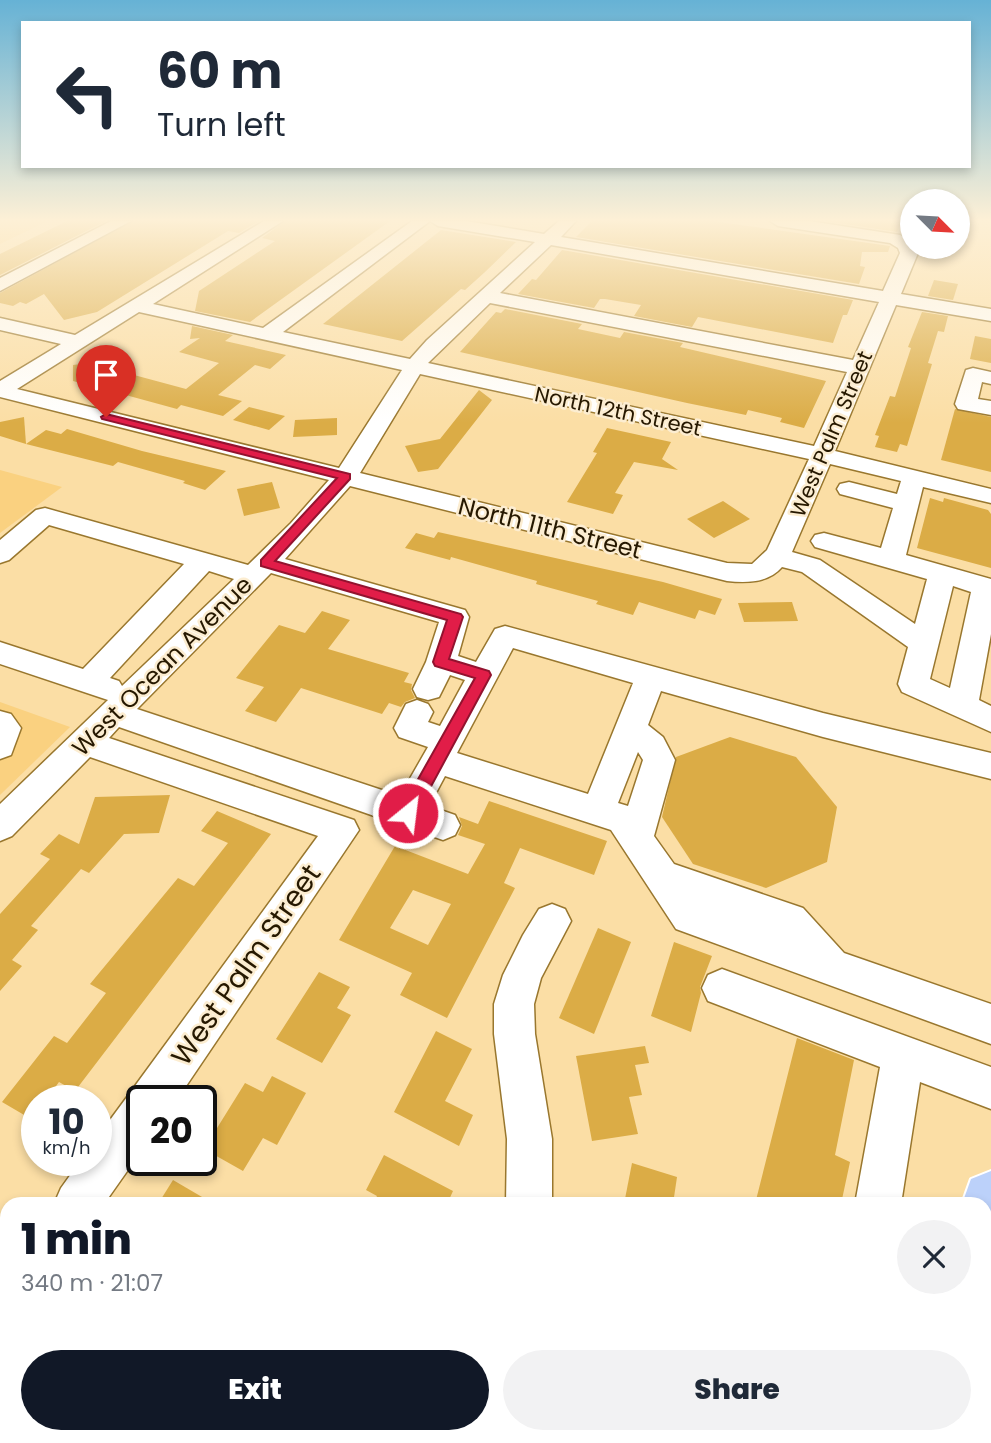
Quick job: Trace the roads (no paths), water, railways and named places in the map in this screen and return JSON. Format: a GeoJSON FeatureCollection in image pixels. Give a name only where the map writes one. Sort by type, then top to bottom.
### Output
{"type":"FeatureCollection","features":[{"type":"Feature","properties":{"kind":"street"},"geometry":{"type":"LineString","coordinates":[[0,390],[165,288]]}},
{"type":"Feature","properties":{"kind":"street"},"geometry":{"type":"LineString","coordinates":[[266,335],[330,288]]}},
{"type":"Feature","properties":{"kind":"street","name":"West Ocean Avenue"},"geometry":{"type":"LineString","coordinates":[[0,826],[300,529],[345,477],[414,367],[434,344],[493,288]]}},
{"type":"Feature","properties":{"kind":"street"},"geometry":{"type":"LineString","coordinates":[[834,288],[991,315]]}},
{"type":"Feature","properties":{"kind":"street","name":"West Palm Street"},"geometry":{"type":"LineString","coordinates":[[777,557],[894,288]]}},
{"type":"Feature","properties":{"kind":"street"},"geometry":{"type":"LineString","coordinates":[[485,296],[860,368]]}},
{"type":"Feature","properties":{"kind":"street","name":"North 12th Street"},"geometry":{"type":"LineString","coordinates":[[136,306],[822,455],[991,496]]}},
{"type":"Feature","properties":{"kind":"street"},"geometry":{"type":"LineString","coordinates":[[0,324],[78,342]]}},
{"type":"Feature","properties":{"kind":"street"},"geometry":{"type":"LineString","coordinates":[[991,378],[973,374],[966,404],[991,408]]}},
{"type":"Feature","properties":{"kind":"street","name":"North 11th Street"},"geometry":{"type":"LineString","coordinates":[[0,390],[727,572],[754,573],[766,569],[777,557]]}},
{"type":"Feature","properties":{"kind":"street"},"geometry":{"type":"LineString","coordinates":[[891,560],[914,477]]}},
{"type":"Feature","properties":{"kind":"street"},"geometry":{"type":"LineString","coordinates":[[849,489],[907,504]]}},
{"type":"Feature","properties":{"kind":"street"},"geometry":{"type":"LineString","coordinates":[[0,554],[46,516],[203,561],[260,569],[456,617],[441,662],[410,728],[442,750],[623,819],[689,917],[991,1024]]}},
{"type":"Feature","properties":{"kind":"street"},"geometry":{"type":"LineString","coordinates":[[824,541],[989,588],[962,706]]}},
{"type":"Feature","properties":{"kind":"street"},"geometry":{"type":"LineString","coordinates":[[777,557],[811,566],[924,644]]}},
{"type":"Feature","properties":{"kind":"street"},"geometry":{"type":"LineString","coordinates":[[88,682],[203,561]]}},
{"type":"Feature","properties":{"kind":"street"},"geometry":{"type":"LineString","coordinates":[[942,575],[913,684],[991,720]]}},
{"type":"Feature","properties":{"kind":"street"},"geometry":{"type":"LineString","coordinates":[[408,813],[505,636],[823,725],[991,766]]}},
{"type":"Feature","properties":{"kind":"street"},"geometry":{"type":"LineString","coordinates":[[0,653],[88,682],[122,705],[443,825]]}},
{"type":"Feature","properties":{"kind":"street"},"geometry":{"type":"LineString","coordinates":[[441,662],[484,675]]}},
{"type":"Feature","properties":{"kind":"street"},"geometry":{"type":"LineString","coordinates":[[598,811],[650,677]]}},
{"type":"Feature","properties":{"kind":"street"},"geometry":{"type":"LineString","coordinates":[[0,723],[5,728],[0,746]]}},
{"type":"Feature","properties":{"kind":"street"},"geometry":{"type":"LineString","coordinates":[[629,730],[644,738],[656,750],[659,760],[636,839]]}},
{"type":"Feature","properties":{"kind":"street","name":"West Palm Street"},"geometry":{"type":"LineString","coordinates":[[84,742],[342,830],[161,1085]]}},
{"type":"Feature","properties":{"kind":"street"},"geometry":{"type":"LineString","coordinates":[[530,1197],[530,1131],[512,1017],[524,971],[552,921]]}},
{"type":"Feature","properties":{"kind":"street"},"geometry":{"type":"LineString","coordinates":[[722,988],[991,1088]]}},
{"type":"Feature","properties":{"kind":"street"},"geometry":{"type":"LineString","coordinates":[[879,1197],[904,1055]]}},
{"type":"Feature","properties":{"kind":"street"},"geometry":{"type":"LineString","coordinates":[[82,1197],[126,1135]]}}]}
